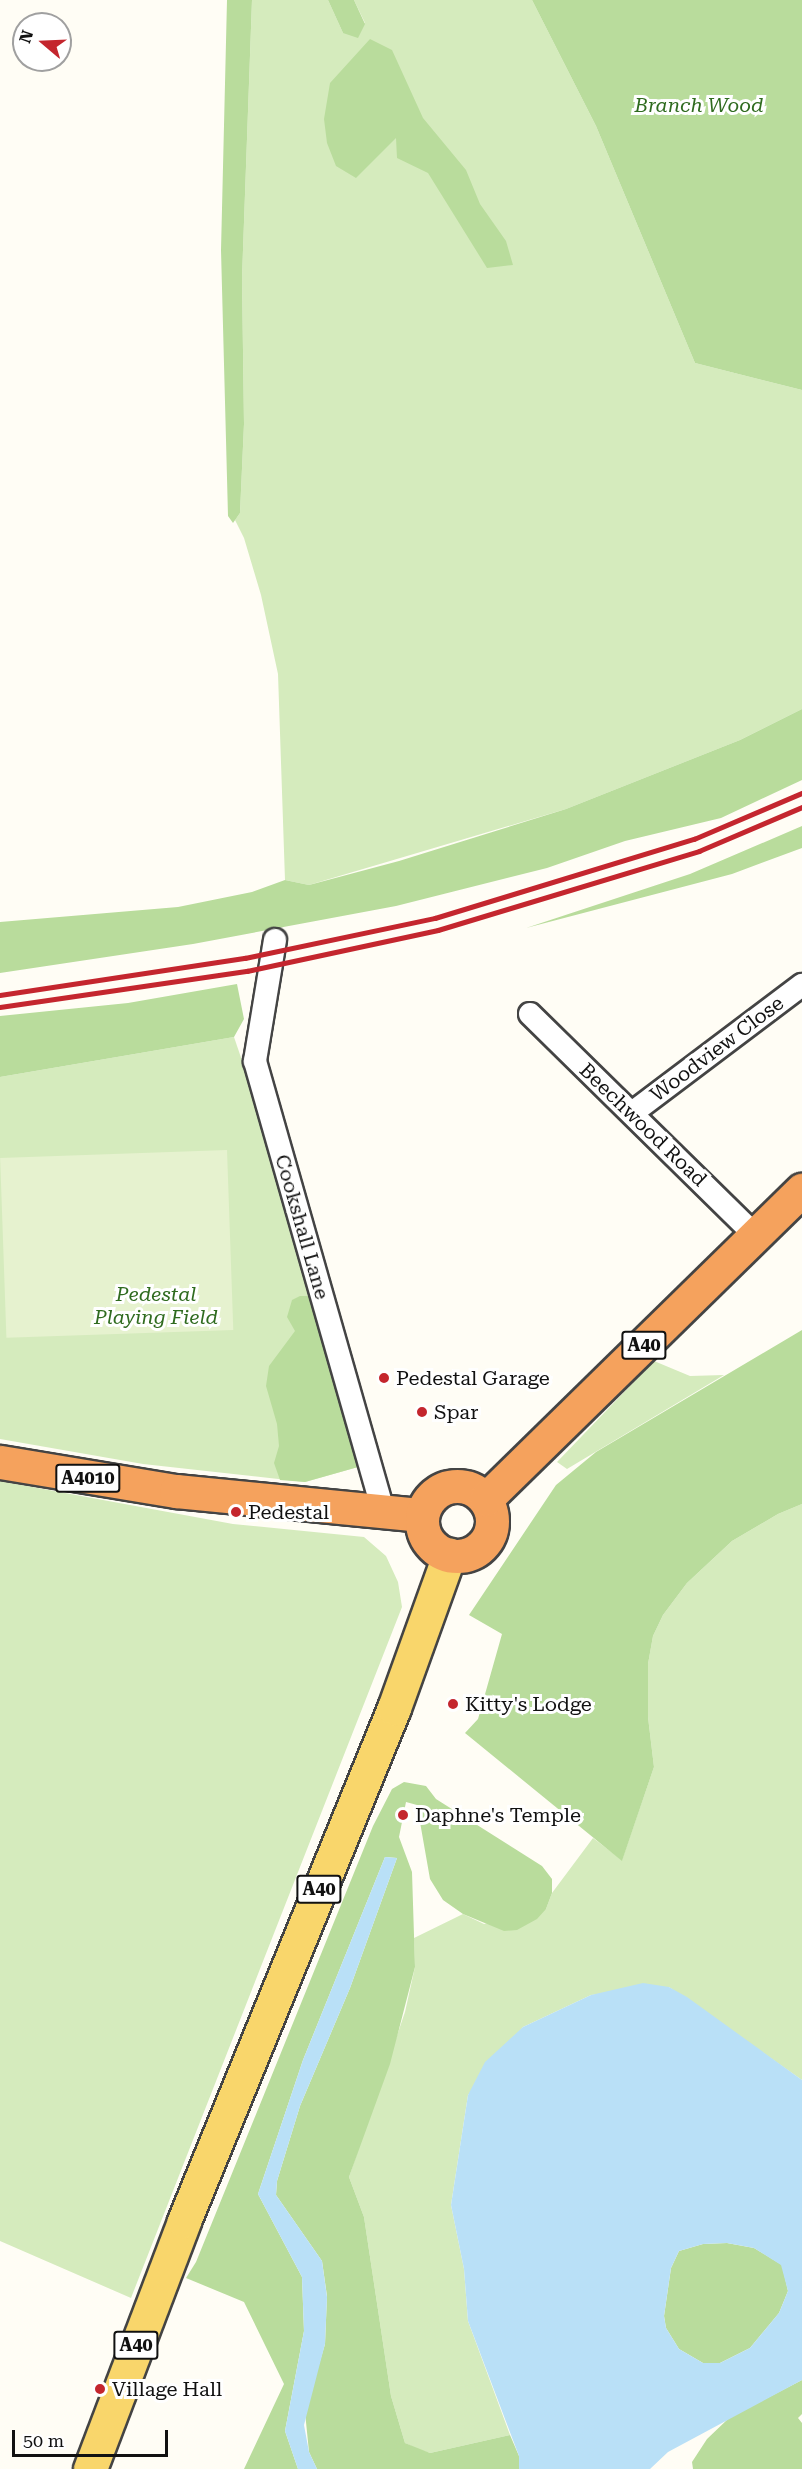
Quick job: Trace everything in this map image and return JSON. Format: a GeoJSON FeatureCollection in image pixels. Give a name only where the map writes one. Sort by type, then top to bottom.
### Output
{"type":"FeatureCollection","features":[{"type":"Feature","properties":{"kind":"highway","name":"A40"},"geometry":{"type":"LineString","coordinates":[[486,1499],[802,1190]]}},
{"type":"Feature","properties":{"kind":"highway","name":"A4010"},"geometry":{"type":"LineString","coordinates":[[0,1462],[176,1491],[422,1515]]}},
{"type":"Feature","properties":{"kind":"highway"},"geometry":{"type":"LineString","coordinates":[[469,1488],[486,1499],[493,1524],[490,1536],[469,1555],[449,1556],[427,1540],[422,1515],[432,1496],[443,1489],[469,1488]]}},
{"type":"Feature","properties":{"kind":"main road","name":"A40"},"geometry":{"type":"LineString","coordinates":[[90,2469],[184,2221],[394,1708],[449,1556]]}},
{"type":"Feature","properties":{"kind":"street","name":"Cookshall Lane"},"geometry":{"type":"LineString","coordinates":[[275,940],[255,1060],[383,1510]]}},
{"type":"Feature","properties":{"kind":"street","name":"Woodview Close"},"geometry":{"type":"LineString","coordinates":[[632,1113],[802,985]]}},
{"type":"Feature","properties":{"kind":"street","name":"Beechwood Road"},"geometry":{"type":"LineString","coordinates":[[530,1014],[756,1236]]}},
{"type":"Feature","properties":{"kind":"green space"},"geometry":{"type":"Polygon","coordinates":[[[227,0],[252,0],[242,278],[244,424],[240,513],[233,523],[228,516],[221,250],[227,0]]]}},
{"type":"Feature","properties":{"kind":"green space"},"geometry":{"type":"Polygon","coordinates":[[[252,0],[328,0],[343,33],[365,23],[354,0],[532,0],[596,126],[695,363],[802,390],[802,709],[740,740],[566,809],[309,885],[285,880],[278,674],[261,595],[244,538],[235,520],[240,513],[244,424],[242,278],[252,0]]]}},
{"type":"Feature","properties":{"kind":"green space"},"geometry":{"type":"Polygon","coordinates":[[[328,0],[354,0],[365,24],[358,38],[343,33],[328,0]]]}},
{"type":"Feature","properties":{"kind":"green space","name":"Branch Wood"},"geometry":{"type":"Polygon","coordinates":[[[532,0],[802,0],[802,390],[695,363],[596,126],[532,0]]]}},
{"type":"Feature","properties":{"kind":"green space"},"geometry":{"type":"Polygon","coordinates":[[[370,39],[392,50],[423,118],[466,170],[480,204],[506,241],[513,265],[487,268],[428,173],[397,158],[396,138],[356,178],[336,166],[327,143],[324,119],[330,83],[370,39]]]}},
{"type":"Feature","properties":{"kind":"green space"},"geometry":{"type":"Polygon","coordinates":[[[802,709],[802,780],[721,818],[625,841],[547,868],[396,906],[193,944],[0,973],[0,922],[178,907],[252,892],[285,880],[309,885],[399,861],[566,809],[740,740],[802,709]]]}},
{"type":"Feature","properties":{"kind":"green space"},"geometry":{"type":"Polygon","coordinates":[[[802,826],[802,848],[732,874],[526,928],[690,874],[802,826]]]}},
{"type":"Feature","properties":{"kind":"green space"},"geometry":{"type":"Polygon","coordinates":[[[237,984],[244,1019],[234,1037],[0,1077],[0,1016],[128,1003],[237,984]]]}},
{"type":"Feature","properties":{"kind":"green space","name":"Pedestal Playing Field"},"geometry":{"type":"Polygon","coordinates":[[[234,1037],[287,1193],[358,1467],[305,1482],[143,1464],[0,1439],[0,1077],[234,1037]]]}},
{"type":"Feature","properties":{"kind":"green space"},"geometry":{"type":"Polygon","coordinates":[[[227,1150],[233,1330],[6,1338],[0,1158],[227,1150]]]}},
{"type":"Feature","properties":{"kind":"green space"},"geometry":{"type":"Polygon","coordinates":[[[300,1296],[314,1296],[358,1467],[305,1482],[280,1480],[274,1463],[279,1446],[277,1424],[266,1386],[269,1366],[295,1331],[287,1317],[292,1300],[300,1296]]]}},
{"type":"Feature","properties":{"kind":"green space"},"geometry":{"type":"Polygon","coordinates":[[[802,1330],[802,1504],[778,1514],[732,1541],[687,1583],[663,1615],[653,1636],[648,1664],[648,1717],[654,1767],[622,1861],[465,1733],[478,1719],[502,1634],[469,1615],[556,1485],[596,1452],[802,1330]]]}},
{"type":"Feature","properties":{"kind":"green space"},"geometry":{"type":"Polygon","coordinates":[[[654,1361],[690,1376],[724,1375],[567,1469],[557,1462],[654,1361]]]}},
{"type":"Feature","properties":{"kind":"green space"},"geometry":{"type":"Polygon","coordinates":[[[0,1481],[233,1524],[364,1537],[386,1556],[398,1582],[402,1607],[131,2298],[0,2241],[0,1481]]]}},
{"type":"Feature","properties":{"kind":"green space"},"geometry":{"type":"Polygon","coordinates":[[[802,1504],[802,2080],[669,1987],[591,1995],[523,2027],[468,2095],[451,2205],[464,2269],[468,2321],[510,2435],[430,2453],[420,2450],[405,2443],[391,2396],[364,2217],[349,2177],[405,2012],[415,1967],[414,1938],[463,1914],[484,1924],[546,1909],[552,1893],[593,1838],[622,1860],[654,1767],[648,1717],[648,1664],[653,1636],[663,1615],[687,1583],[732,1541],[778,1514],[802,1504]]]}},
{"type":"Feature","properties":{"kind":"green space"},"geometry":{"type":"Polygon","coordinates":[[[404,1782],[426,1786],[436,1799],[542,1866],[552,1879],[552,1893],[546,1909],[537,1919],[517,1930],[504,1931],[463,1914],[443,1900],[430,1879],[417,1805],[406,1802],[399,1837],[412,1872],[415,1967],[390,2064],[349,2177],[364,2217],[391,2396],[405,2443],[430,2453],[510,2435],[519,2456],[519,2469],[317,2469],[309,2452],[305,2412],[325,2344],[327,2296],[322,2261],[276,2195],[277,2181],[300,2106],[350,1988],[397,1858],[385,1857],[303,2060],[258,2194],[302,2277],[304,2331],[285,2431],[298,2469],[244,2469],[284,2384],[244,2302],[186,2278],[196,2262],[373,1826],[392,1789],[404,1782]]]}},
{"type":"Feature","properties":{"kind":"green space"},"geometry":{"type":"Polygon","coordinates":[[[727,2243],[754,2248],[782,2265],[788,2291],[779,2313],[750,2348],[720,2363],[703,2363],[679,2349],[666,2328],[664,2316],[671,2268],[679,2251],[703,2244],[727,2243]]]}},
{"type":"Feature","properties":{"kind":"green space"},"geometry":{"type":"Polygon","coordinates":[[[802,2380],[802,2414],[798,2418],[802,2423],[802,2469],[693,2469],[692,2462],[707,2439],[729,2418],[802,2380]]]}},
{"type":"Feature","properties":{"kind":"water"},"geometry":{"type":"Polygon","coordinates":[[[385,1857],[397,1858],[350,1988],[300,2106],[277,2181],[276,2195],[322,2261],[327,2297],[325,2344],[304,2425],[309,2452],[317,2469],[298,2469],[285,2431],[304,2331],[302,2277],[258,2194],[303,2060],[385,1857]]]}},
{"type":"Feature","properties":{"kind":"water"},"geometry":{"type":"Polygon","coordinates":[[[643,1983],[669,1987],[687,1997],[802,2080],[802,2380],[668,2452],[650,2469],[519,2469],[519,2456],[468,2321],[464,2269],[451,2205],[468,2095],[485,2062],[523,2027],[591,1995],[643,1983]],[[727,2243],[703,2244],[679,2251],[671,2268],[664,2316],[666,2328],[679,2349],[703,2363],[720,2363],[750,2348],[779,2313],[788,2291],[781,2265],[754,2248],[727,2243]]]}},
{"type":"Feature","properties":{"kind":"railway"},"geometry":{"type":"LineString","coordinates":[[0,995],[245,958],[435,918],[694,839],[802,793]]}},
{"type":"Feature","properties":{"kind":"railway"},"geometry":{"type":"LineString","coordinates":[[0,1007],[247,971],[438,930],[699,851],[802,807]]}},
{"type":"Feature","properties":{"kind":"place","name":"Pedestal Garage"},"geometry":{"type":"Point","coordinates":[384,1378]}},
{"type":"Feature","properties":{"kind":"place","name":"Spar"},"geometry":{"type":"Point","coordinates":[422,1412]}},
{"type":"Feature","properties":{"kind":"place","name":"Pedestal"},"geometry":{"type":"Point","coordinates":[236,1512]}},
{"type":"Feature","properties":{"kind":"place","name":"Kitty's Lodge"},"geometry":{"type":"Point","coordinates":[453,1704]}},
{"type":"Feature","properties":{"kind":"place","name":"Daphne's Temple"},"geometry":{"type":"Point","coordinates":[403,1815]}},
{"type":"Feature","properties":{"kind":"place","name":"Village Hall"},"geometry":{"type":"Point","coordinates":[100,2389]}}]}
